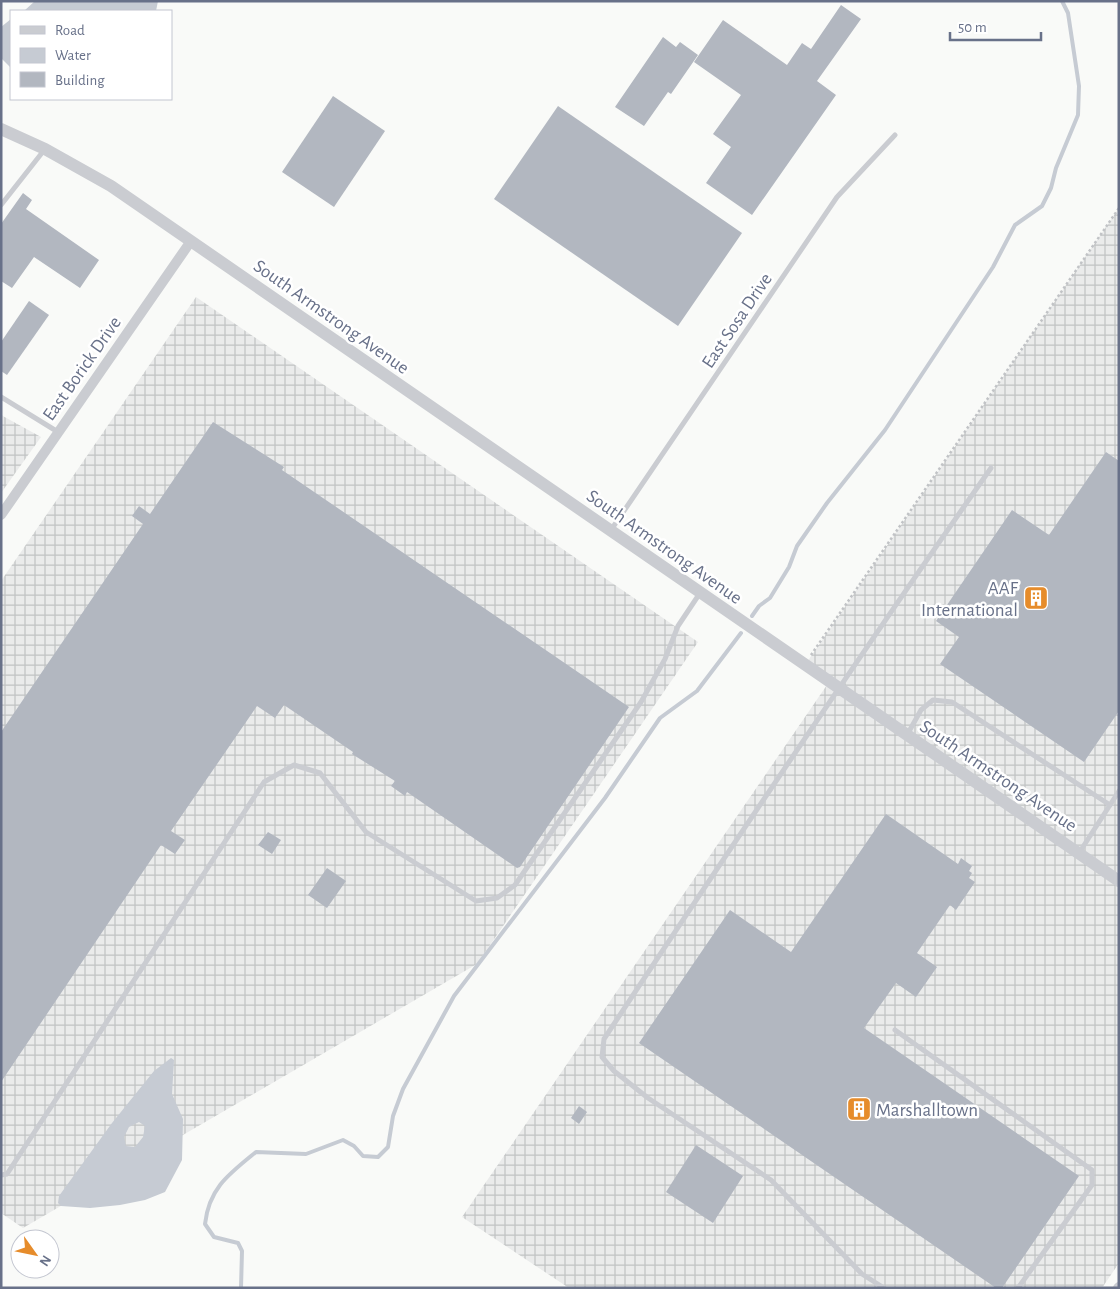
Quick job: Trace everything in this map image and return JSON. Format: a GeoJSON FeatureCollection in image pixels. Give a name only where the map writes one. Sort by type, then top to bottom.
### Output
{"type":"FeatureCollection","features":[{"type":"Feature","properties":{"kind":"street","name":"South Armstrong Avenue"},"geometry":{"type":"LineString","coordinates":[[1,129],[45,149],[111,186],[1119,881]]}},
{"type":"Feature","properties":{"kind":"street","name":"East Borick Drive"},"geometry":{"type":"LineString","coordinates":[[1,515],[191,241]]}},
{"type":"Feature","properties":{"kind":"lane","name":"East Sosa Drive"},"geometry":{"type":"LineString","coordinates":[[610,531],[837,197],[895,134]]}},
{"type":"Feature","properties":{"kind":"lane"},"geometry":{"type":"LineString","coordinates":[[1,205],[45,149]]}},
{"type":"Feature","properties":{"kind":"lane"},"geometry":{"type":"LineString","coordinates":[[1,397],[58,432]]}},
{"type":"Feature","properties":{"kind":"lane"},"geometry":{"type":"LineString","coordinates":[[884,1288],[862,1274],[771,1180],[648,1098],[614,1072],[602,1057],[604,1039],[839,688],[991,468]]}},
{"type":"Feature","properties":{"kind":"lane"},"geometry":{"type":"LineString","coordinates":[[1,1176],[7,1174],[264,782],[294,765],[320,773],[366,832],[476,900],[497,898],[515,885],[641,702],[665,659],[678,626],[700,592]]}},
{"type":"Feature","properties":{"kind":"lane"},"geometry":{"type":"LineString","coordinates":[[907,735],[921,710],[934,700],[952,702],[1110,805]]}},
{"type":"Feature","properties":{"kind":"lane"},"geometry":{"type":"LineString","coordinates":[[1079,853],[1119,791]]}},
{"type":"Feature","properties":{"kind":"lane"},"geometry":{"type":"LineString","coordinates":[[895,1030],[1092,1170],[1092,1185],[1018,1288]]}},
{"type":"Feature","properties":{"kind":"path"},"geometry":{"type":"LineString","coordinates":[[805,665],[1119,208]]}},
{"type":"Feature","properties":{"kind":"shaded area"},"geometry":{"type":"Polygon","coordinates":[[[1119,208],[1119,1263],[1102,1288],[569,1288],[462,1217],[829,682],[805,665],[1119,208]]]}},
{"type":"Feature","properties":{"kind":"shaded area"},"geometry":{"type":"Polygon","coordinates":[[[196,297],[698,642],[477,964],[23,1228],[1,1213],[1,581],[196,297]]]}},
{"type":"Feature","properties":{"kind":"shaded area"},"geometry":{"type":"Polygon","coordinates":[[[1,415],[41,437],[1,493],[1,415]]]}},
{"type":"Feature","properties":{"kind":"water"},"geometry":{"type":"Polygon","coordinates":[[[35,1],[158,1],[156,10],[25,10],[35,1]]]}},
{"type":"Feature","properties":{"kind":"water"},"geometry":{"type":"Polygon","coordinates":[[[10,20],[10,67],[1,58],[1,27],[10,20]]]}},
{"type":"Feature","properties":{"kind":"water"},"geometry":{"type":"Polygon","coordinates":[[[171,1058],[174,1060],[172,1094],[183,1119],[182,1160],[165,1192],[145,1200],[120,1205],[90,1208],[61,1206],[58,1203],[59,1196],[112,1123],[154,1071],[171,1058]],[[139,1122],[129,1127],[124,1137],[126,1146],[135,1147],[143,1137],[145,1126],[139,1122]]]}},
{"type":"Feature","properties":{"kind":"building"},"geometry":{"type":"Polygon","coordinates":[[[841,5],[861,19],[817,81],[836,95],[752,215],[706,183],[731,147],[713,134],[741,95],[694,62],[723,20],[787,65],[802,43],[811,49],[841,5]]]}},
{"type":"Feature","properties":{"kind":"building"},"geometry":{"type":"Polygon","coordinates":[[[663,37],[676,47],[680,42],[698,55],[671,94],[668,92],[644,126],[615,107],[663,37]]]}},
{"type":"Feature","properties":{"kind":"building"},"geometry":{"type":"Polygon","coordinates":[[[333,96],[385,131],[334,207],[282,172],[333,96]]]}},
{"type":"Feature","properties":{"kind":"building"},"geometry":{"type":"Polygon","coordinates":[[[558,106],[742,233],[678,326],[494,199],[558,106]]]}},
{"type":"Feature","properties":{"kind":"building"},"geometry":{"type":"Polygon","coordinates":[[[23,193],[32,200],[26,209],[99,260],[80,288],[34,257],[12,288],[1,281],[1,224],[23,193]]]}},
{"type":"Feature","properties":{"kind":"building"},"geometry":{"type":"Polygon","coordinates":[[[29,301],[49,315],[7,375],[1,371],[1,342],[29,301]]]}},
{"type":"Feature","properties":{"kind":"building"},"geometry":{"type":"Polygon","coordinates":[[[213,422],[284,467],[282,470],[629,707],[520,867],[517,868],[407,792],[405,796],[391,786],[395,781],[352,754],[353,752],[284,705],[275,718],[257,706],[171,831],[185,840],[175,854],[161,845],[1,1082],[1,732],[143,524],[132,516],[139,506],[150,514],[213,422]]]}},
{"type":"Feature","properties":{"kind":"building","name":"AAF International"},"geometry":{"type":"Polygon","coordinates":[[[1106,452],[1119,461],[1119,711],[1084,762],[940,664],[959,637],[936,621],[1012,510],[1049,535],[1106,452]]]}},
{"type":"Feature","properties":{"kind":"building","name":"Marshalltown"},"geometry":{"type":"Polygon","coordinates":[[[886,814],[958,864],[961,858],[972,866],[969,871],[972,873],[969,878],[975,882],[956,910],[950,905],[917,953],[937,967],[916,997],[896,983],[864,1028],[1079,1176],[1002,1288],[996,1288],[639,1043],[730,910],[791,952],[886,814]]]}},
{"type":"Feature","properties":{"kind":"building"},"geometry":{"type":"Polygon","coordinates":[[[268,832],[281,840],[272,854],[258,845],[268,832]]]}},
{"type":"Feature","properties":{"kind":"building"},"geometry":{"type":"Polygon","coordinates":[[[327,868],[346,881],[327,908],[308,895],[327,868]]]}},
{"type":"Feature","properties":{"kind":"building"},"geometry":{"type":"Polygon","coordinates":[[[579,1106],[587,1112],[579,1124],[571,1118],[579,1106]]]}},
{"type":"Feature","properties":{"kind":"building"},"geometry":{"type":"Polygon","coordinates":[[[696,1145],[743,1176],[713,1223],[666,1192],[696,1145]]]}},
{"type":"Feature","properties":{"kind":"waterway"},"geometry":{"type":"LineString","coordinates":[[752,616],[759,606],[770,598],[789,567],[797,546],[827,503],[885,430],[993,267],[1015,225],[1042,206],[1051,188],[1056,168],[1078,115],[1079,86],[1068,13],[1062,1]]}},
{"type":"Feature","properties":{"kind":"waterway"},"geometry":{"type":"LineString","coordinates":[[241,1288],[242,1251],[238,1243],[214,1237],[205,1224],[211,1201],[222,1183],[237,1167],[256,1152],[306,1154],[343,1140],[354,1146],[363,1156],[378,1157],[388,1147],[393,1116],[403,1089],[454,996],[605,798],[660,718],[697,691],[741,633]]}},
{"type":"Feature","properties":{"kind":"place","name":"AAF International"},"geometry":{"type":"Point","coordinates":[1036,598]}},
{"type":"Feature","properties":{"kind":"place","name":"Marshalltown"},"geometry":{"type":"Point","coordinates":[859,1109]}}]}
